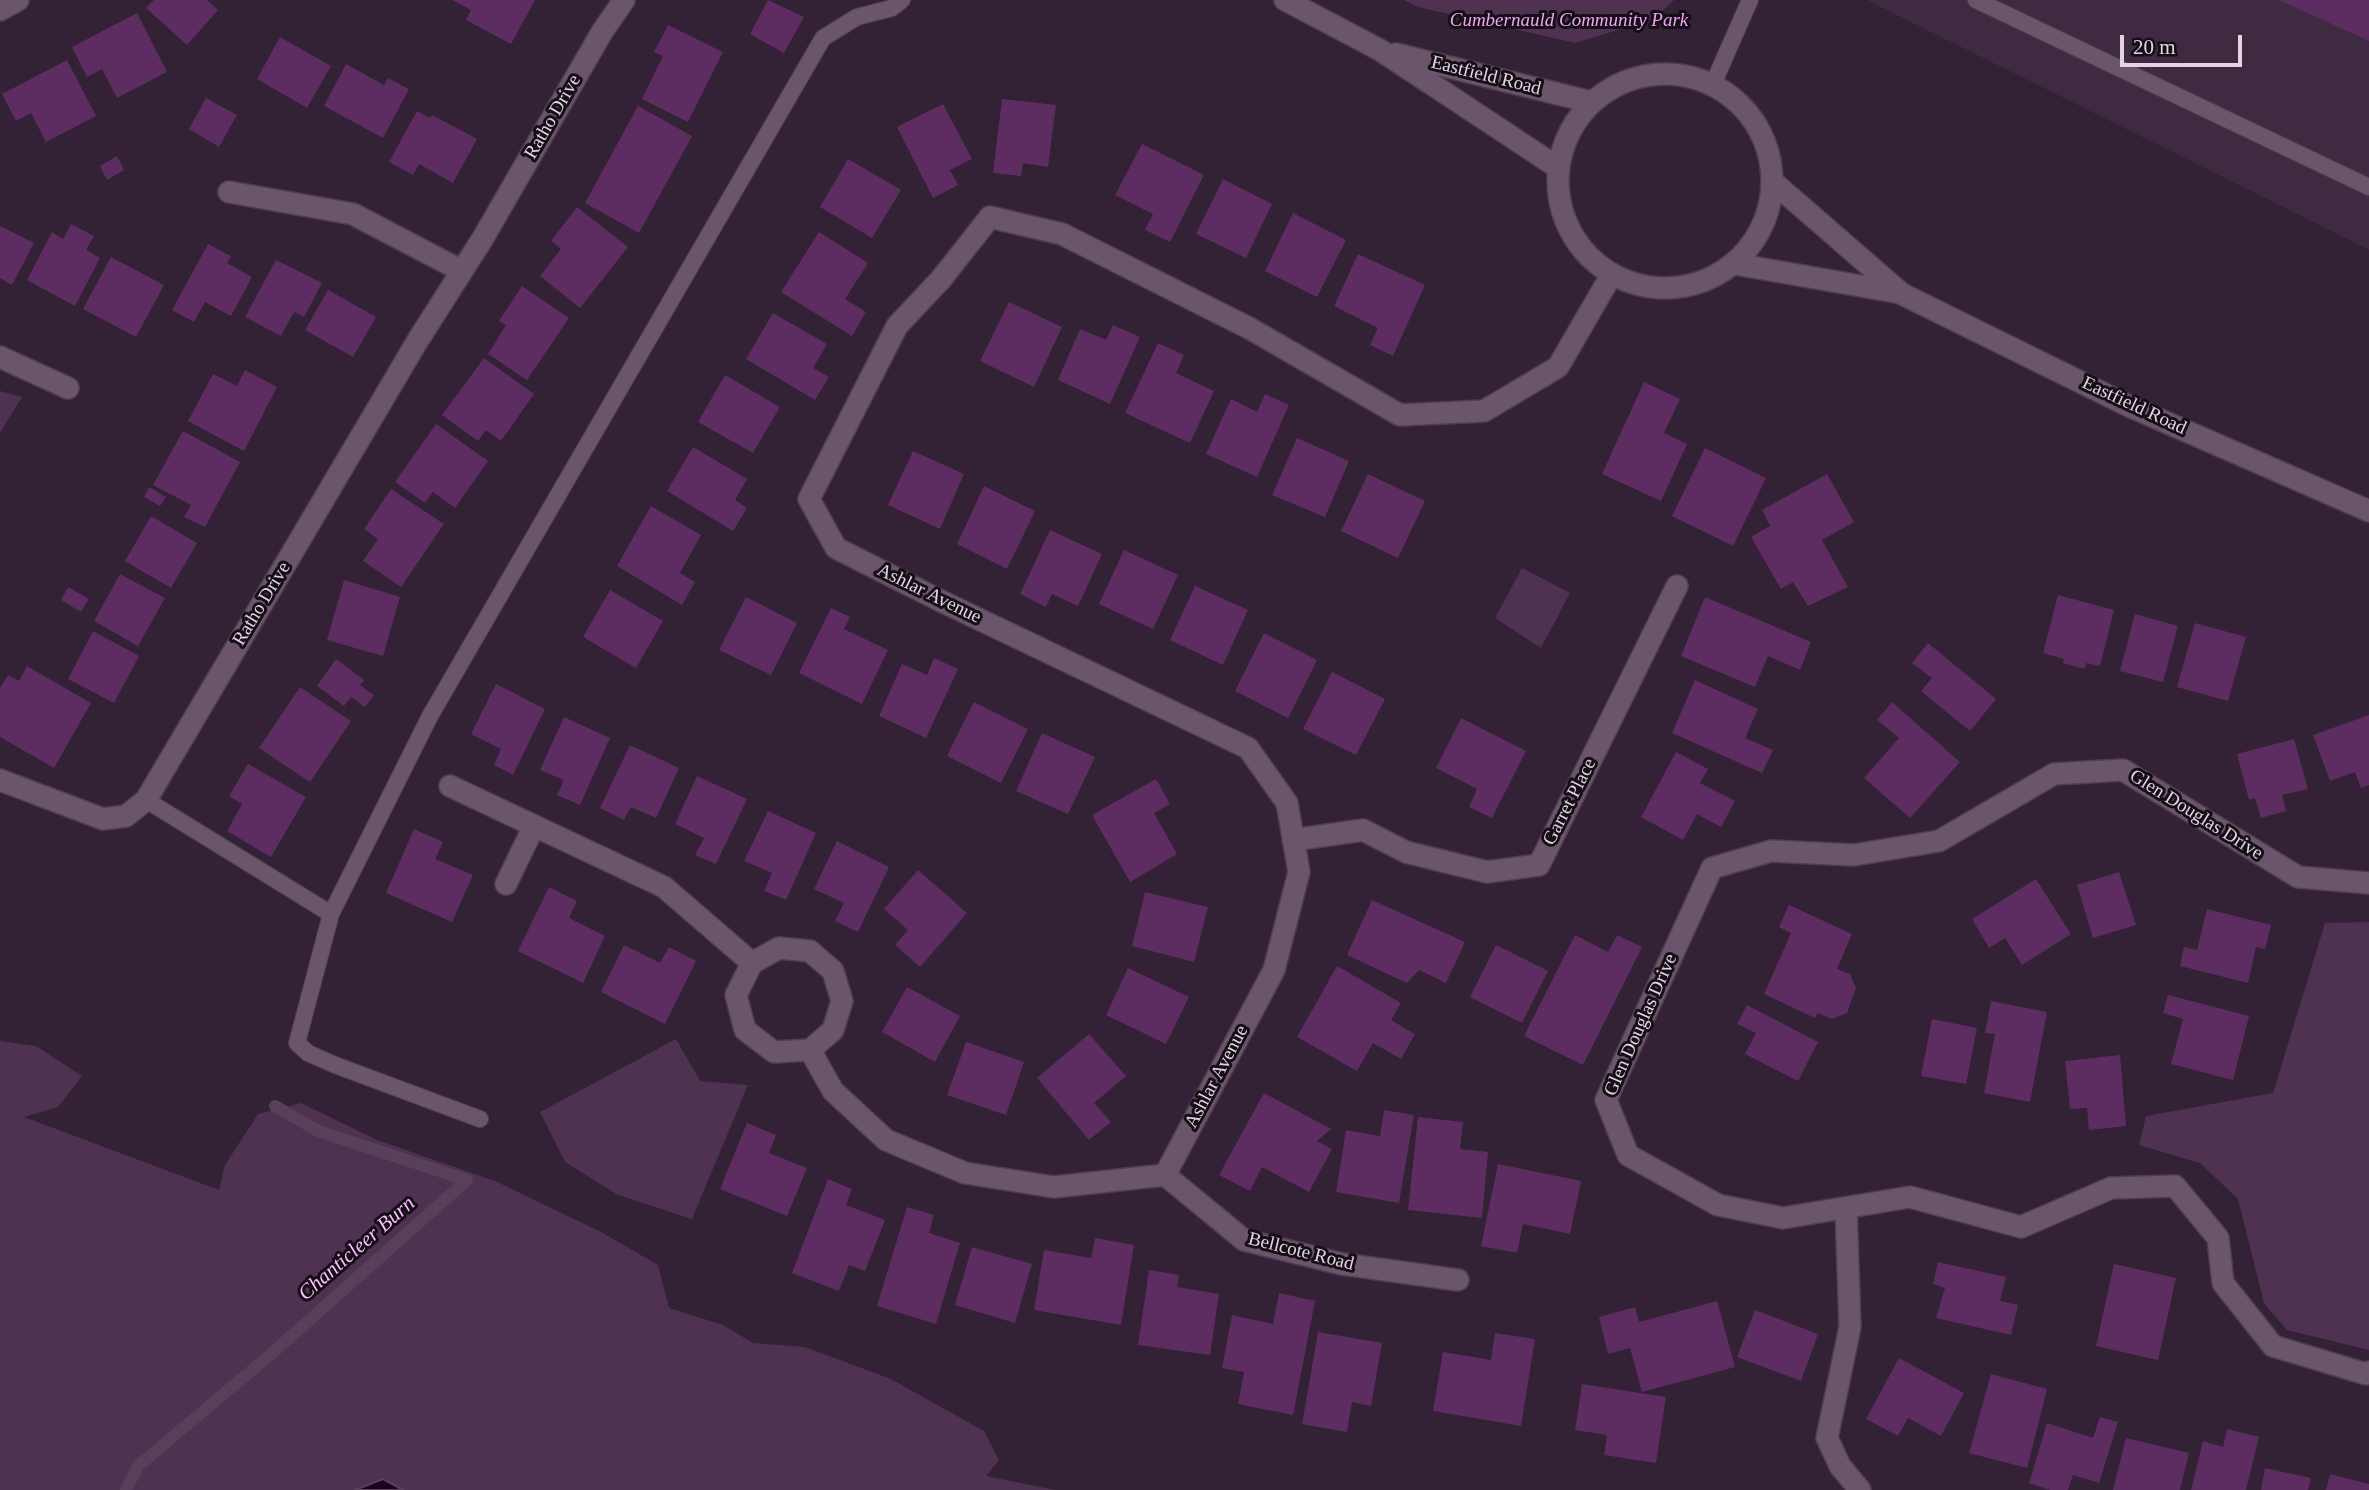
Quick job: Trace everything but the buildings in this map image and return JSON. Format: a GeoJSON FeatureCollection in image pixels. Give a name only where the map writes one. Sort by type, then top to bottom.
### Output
{"type":"FeatureCollection","features":[{"type":"Feature","properties":{"kind":"street"},"geometry":{"type":"LineString","coordinates":[[0,10],[18,0]]}},
{"type":"Feature","properties":{"kind":"street","name":"Ratho Drive"},"geometry":{"type":"LineString","coordinates":[[0,780],[103,819],[126,816],[146,800],[602,32],[624,0]]}},
{"type":"Feature","properties":{"kind":"street","name":"Eastfield Road"},"geometry":{"type":"LineString","coordinates":[[1285,0],[1380,50],[1557,167]]}},
{"type":"Feature","properties":{"kind":"street","name":"Eastfield Road"},"geometry":{"type":"LineString","coordinates":[[1380,50],[1591,102]]}},
{"type":"Feature","properties":{"kind":"street"},"geometry":{"type":"LineString","coordinates":[[1681,74],[1713,84],[1752,118],[1766,143],[1773,182],[1769,209],[1755,241],[1735,264],[1708,280],[1650,288],[1625,282],[1593,262],[1574,239],[1561,212],[1557,167],[1565,138],[1591,102],[1618,83],[1681,74]]}},
{"type":"Feature","properties":{"kind":"street","name":"Eastfield Road"},"geometry":{"type":"LineString","coordinates":[[1773,182],[1902,294],[2132,407],[2369,511]]}},
{"type":"Feature","properties":{"kind":"street"},"geometry":{"type":"LineString","coordinates":[[229,192],[352,214],[462,271]]}},
{"type":"Feature","properties":{"kind":"street","name":"Ashlar Avenue"},"geometry":{"type":"LineString","coordinates":[[1165,1175],[1274,970],[1298,872],[1287,803],[1248,748],[836,548],[809,499],[897,326],[942,278],[990,217],[1062,234],[1249,328],[1400,415],[1485,411],[1558,367],[1612,274]]}},
{"type":"Feature","properties":{"kind":"street","name":"Eastfield Road"},"geometry":{"type":"LineString","coordinates":[[1735,264],[1902,294]]}},
{"type":"Feature","properties":{"kind":"street"},"geometry":{"type":"LineString","coordinates":[[0,357],[68,388]]}},
{"type":"Feature","properties":{"kind":"street","name":"Garret Place"},"geometry":{"type":"LineString","coordinates":[[1293,840],[1363,830],[1406,852],[1487,872],[1539,865],[1677,586]]}},
{"type":"Feature","properties":{"kind":"street","name":"Glen Douglas Drive"},"geometry":{"type":"LineString","coordinates":[[2369,883],[2298,877],[2123,770],[2054,774],[1940,842],[1854,855],[1771,851],[1712,867],[1606,1100],[1628,1155],[1718,1205],[1783,1218],[1910,1197],[2021,1227],[2111,1188],[2175,1186],[2217,1238],[2223,1283],[2273,1346],[2369,1373]]}},
{"type":"Feature","properties":{"kind":"street"},"geometry":{"type":"LineString","coordinates":[[450,786],[664,887],[752,963]]}},
{"type":"Feature","properties":{"kind":"street"},"geometry":{"type":"LineString","coordinates":[[506,884],[534,826]]}},
{"type":"Feature","properties":{"kind":"street"},"geometry":{"type":"LineString","coordinates":[[779,948],[810,951],[833,971],[842,1001],[833,1030],[810,1050],[774,1052],[745,1030],[736,995],[752,963],[779,948]]}},
{"type":"Feature","properties":{"kind":"street"},"geometry":{"type":"LineString","coordinates":[[810,1050],[833,1091],[886,1140],[965,1173],[1054,1187],[1165,1175]]}},
{"type":"Feature","properties":{"kind":"street","name":"Bellcote Road"},"geometry":{"type":"LineString","coordinates":[[1165,1175],[1244,1240],[1342,1264],[1458,1280]]}},
{"type":"Feature","properties":{"kind":"street"},"geometry":{"type":"LineString","coordinates":[[1846,1208],[1850,1327],[1827,1438],[1840,1466],[1860,1490]]}},
{"type":"Feature","properties":{"kind":"lane"},"geometry":{"type":"LineString","coordinates":[[480,1119],[335,1065],[309,1053],[297,1043],[331,914],[430,716],[823,38],[856,17],[892,8],[902,0]]}},
{"type":"Feature","properties":{"kind":"lane"},"geometry":{"type":"LineString","coordinates":[[1713,84],[1750,0]]}},
{"type":"Feature","properties":{"kind":"lane"},"geometry":{"type":"LineString","coordinates":[[1976,0],[2369,187]]}},
{"type":"Feature","properties":{"kind":"lane"},"geometry":{"type":"LineString","coordinates":[[146,800],[331,914]]}},
{"type":"Feature","properties":{"kind":"shaded area"},"geometry":{"type":"Polygon","coordinates":[[[1867,0],[2369,0],[2369,250],[1867,0]]]}},
{"type":"Feature","properties":{"kind":"shaded area"},"geometry":{"type":"Polygon","coordinates":[[[383,1479],[403,1490],[355,1490],[383,1479]]]}},
{"type":"Feature","properties":{"kind":"green space","name":"Cumbernauld Community Park"},"geometry":{"type":"Polygon","coordinates":[[[1404,0],[1674,0],[1654,19],[1575,43],[1418,7],[1404,0]]]}},
{"type":"Feature","properties":{"kind":"green space"},"geometry":{"type":"Polygon","coordinates":[[[0,391],[22,397],[0,433],[0,391]]]}},
{"type":"Feature","properties":{"kind":"green space"},"geometry":{"type":"Polygon","coordinates":[[[1522,568],[1570,593],[1541,648],[1495,618],[1522,568]]]}},
{"type":"Feature","properties":{"kind":"green space"},"geometry":{"type":"Polygon","coordinates":[[[2369,922],[2369,1350],[2287,1330],[2264,1303],[2238,1199],[2200,1163],[2139,1145],[2146,1116],[2273,1093],[2325,923],[2369,922]]]}},
{"type":"Feature","properties":{"kind":"green space"},"geometry":{"type":"Polygon","coordinates":[[[676,1039],[700,1081],[748,1085],[692,1219],[618,1195],[565,1162],[540,1112],[676,1039]]]}},
{"type":"Feature","properties":{"kind":"green space"},"geometry":{"type":"Polygon","coordinates":[[[0,1041],[36,1046],[82,1076],[58,1107],[24,1117],[219,1190],[225,1165],[258,1114],[301,1103],[377,1140],[495,1181],[601,1232],[658,1265],[669,1308],[723,1325],[753,1343],[805,1347],[891,1379],[984,1431],[999,1460],[986,1476],[1055,1490],[0,1490],[0,1041]]]}},
{"type":"Feature","properties":{"kind":"waterway","name":"Chanticleer Burn"},"geometry":{"type":"LineString","coordinates":[[126,1490],[138,1466],[270,1355],[467,1180],[318,1131],[275,1106]]}}]}
